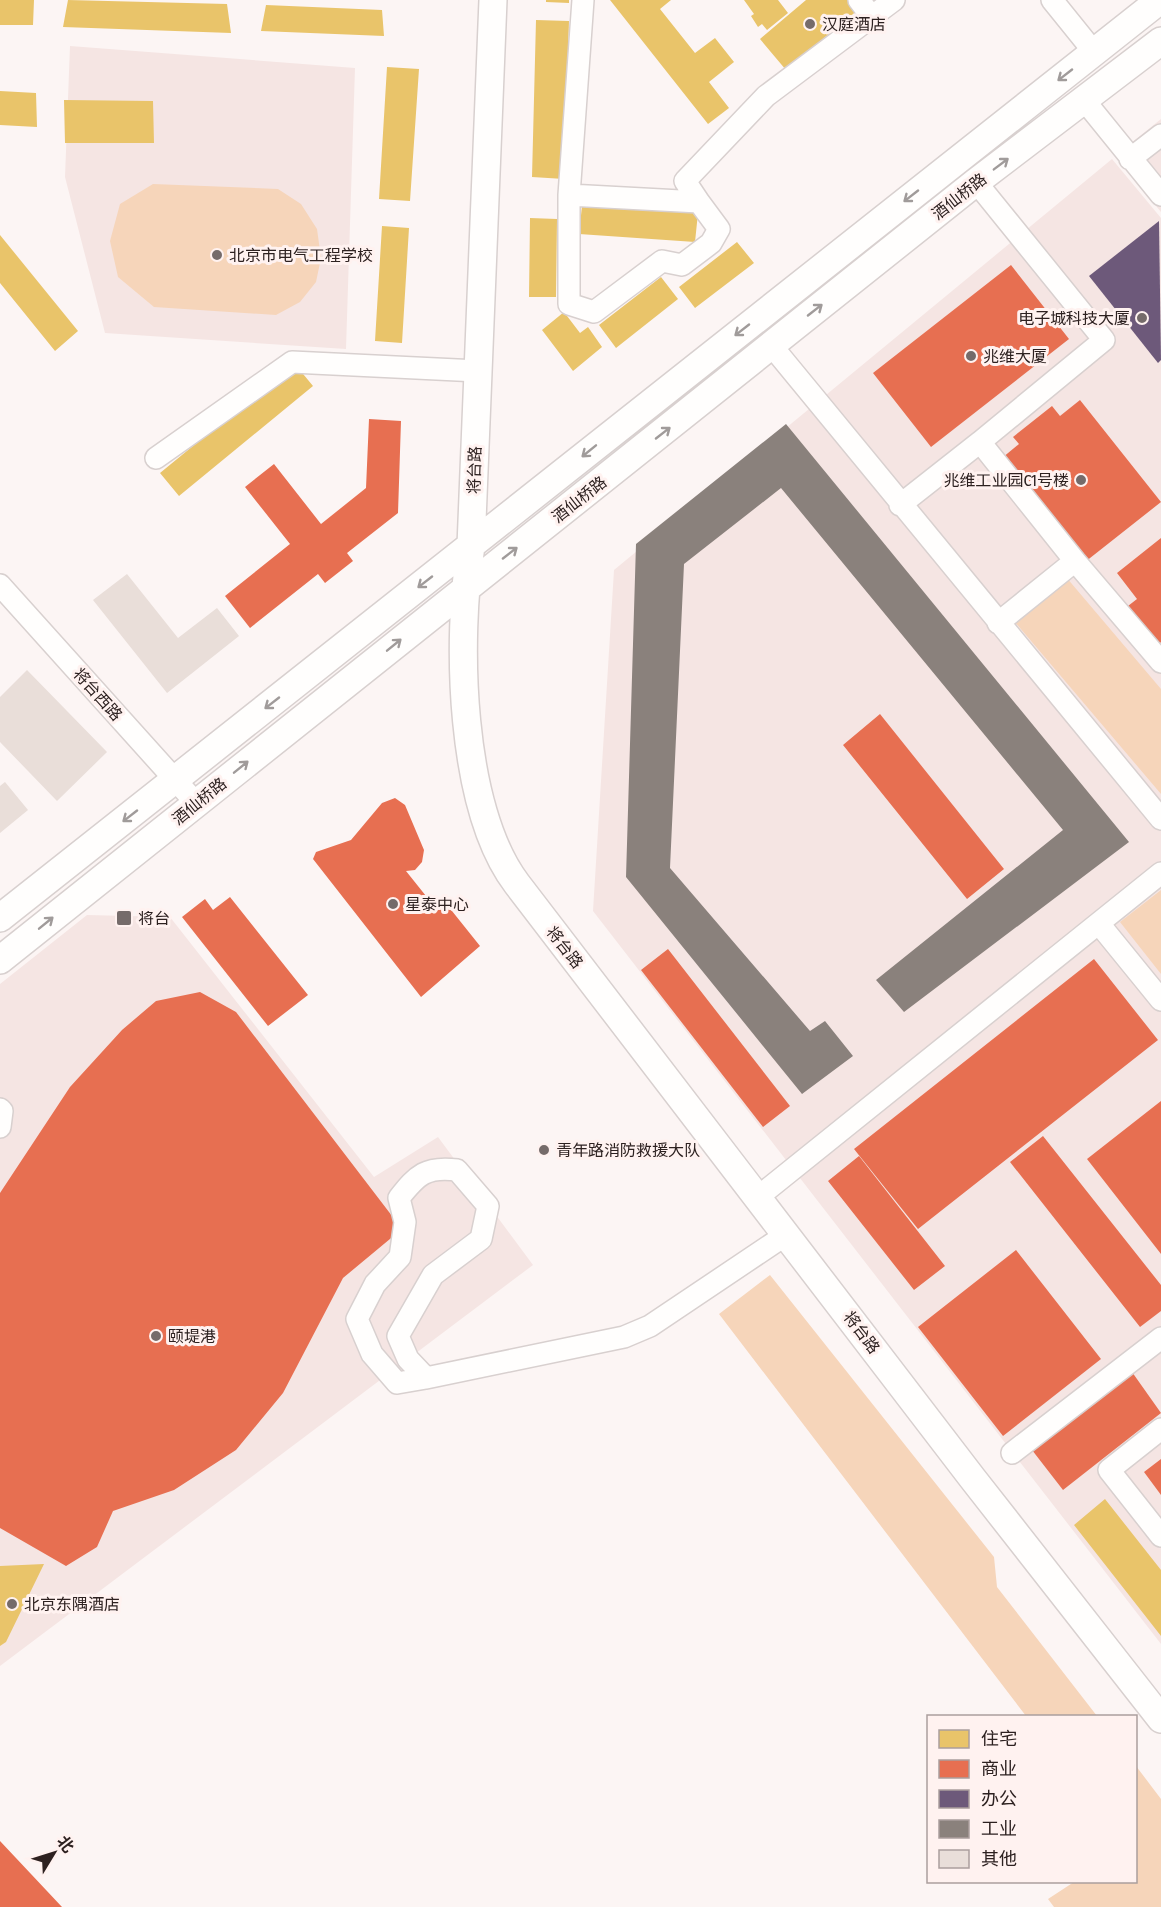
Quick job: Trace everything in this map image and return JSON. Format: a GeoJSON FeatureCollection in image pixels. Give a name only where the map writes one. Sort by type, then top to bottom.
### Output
{"type":"FeatureCollection","features":[{"type":"Feature","properties":{"kind":"main road","name":"将台路"},"geometry":{"type":"LineString","coordinates":[[493,0],[471,546],[464,589],[463,674],[469,743],[493,846],[517,884],[787,1233],[973,1479],[1161,1719]]}},
{"type":"Feature","properties":{"kind":"main road","name":"酒仙桥路"},"geometry":{"type":"LineString","coordinates":[[0,918],[1160,0]]}},
{"type":"Feature","properties":{"kind":"main road","name":"酒仙桥路"},"geometry":{"type":"LineString","coordinates":[[0,960],[976,182],[1161,40]]}},
{"type":"Feature","properties":{"kind":"street"},"geometry":{"type":"LineString","coordinates":[[584,0],[569,195],[568,304],[594,312],[662,261],[682,264],[711,243],[719,229],[685,181],[766,96],[894,0]]}},
{"type":"Feature","properties":{"kind":"street"},"geometry":{"type":"LineString","coordinates":[[859,0],[872,17]]}},
{"type":"Feature","properties":{"kind":"street"},"geometry":{"type":"LineString","coordinates":[[1052,0],[1094,52]]}},
{"type":"Feature","properties":{"kind":"street"},"geometry":{"type":"LineString","coordinates":[[1084,100],[1161,195]]}},
{"type":"Feature","properties":{"kind":"street"},"geometry":{"type":"LineString","coordinates":[[1130,159],[1161,135]]}},
{"type":"Feature","properties":{"kind":"street"},"geometry":{"type":"LineString","coordinates":[[900,505],[1104,340],[976,182]]}},
{"type":"Feature","properties":{"kind":"street"},"geometry":{"type":"LineString","coordinates":[[569,195],[699,202]]}},
{"type":"Feature","properties":{"kind":"street"},"geometry":{"type":"LineString","coordinates":[[771,345],[900,505],[1161,819]]}},
{"type":"Feature","properties":{"kind":"street"},"geometry":{"type":"LineString","coordinates":[[156,458],[292,362],[478,371]]}},
{"type":"Feature","properties":{"kind":"street"},"geometry":{"type":"LineString","coordinates":[[980,442],[1075,561],[1161,662]]}},
{"type":"Feature","properties":{"kind":"street"},"geometry":{"type":"LineString","coordinates":[[998,623],[1075,561]]}},
{"type":"Feature","properties":{"kind":"street","name":"将台西路"},"geometry":{"type":"LineString","coordinates":[[0,585],[195,803]]}},
{"type":"Feature","properties":{"kind":"street"},"geometry":{"type":"LineString","coordinates":[[758,1197],[1100,925],[1161,873]]}},
{"type":"Feature","properties":{"kind":"street"},"geometry":{"type":"LineString","coordinates":[[1100,925],[1161,1000]]}},
{"type":"Feature","properties":{"kind":"street"},"geometry":{"type":"LineString","coordinates":[[0,1109],[2,1111],[0,1126]]}},
{"type":"Feature","properties":{"kind":"street"},"geometry":{"type":"LineString","coordinates":[[426,1378],[408,1359],[398,1336],[433,1275],[481,1239],[488,1206],[457,1170],[437,1168],[415,1178],[399,1198],[405,1222],[400,1257],[375,1284],[357,1319],[372,1354],[397,1383],[426,1378],[624,1337],[650,1326],[787,1233]]}},
{"type":"Feature","properties":{"kind":"street"},"geometry":{"type":"LineString","coordinates":[[1012,1454],[1161,1338]]}},
{"type":"Feature","properties":{"kind":"street"},"geometry":{"type":"LineString","coordinates":[[1161,1429],[1109,1470],[1161,1536]]}},
{"type":"Feature","properties":{"kind":"shaded area","name":"北京市电气工程学校"},"geometry":{"type":"Polygon","coordinates":[[[70,46],[355,68],[346,349],[105,333],[65,177],[70,46]]]}},
{"type":"Feature","properties":{"kind":"shaded area"},"geometry":{"type":"Polygon","coordinates":[[[1161,119],[1161,212],[1115,156],[1161,119]]]}},
{"type":"Feature","properties":{"kind":"shaded area"},"geometry":{"type":"Polygon","coordinates":[[[1112,159],[1161,218],[1161,1644],[593,911],[614,570],[1112,159]]]}},
{"type":"Feature","properties":{"kind":"shaded area"},"geometry":{"type":"Polygon","coordinates":[[[153,184],[278,189],[301,204],[317,229],[321,258],[316,282],[300,302],[276,315],[154,307],[118,277],[110,241],[120,204],[153,184]]]}},
{"type":"Feature","properties":{"kind":"shaded area"},"geometry":{"type":"Polygon","coordinates":[[[1066,577],[1161,689],[1161,794],[1014,621],[1066,577]]]}},
{"type":"Feature","properties":{"kind":"shaded area"},"geometry":{"type":"Polygon","coordinates":[[[1161,890],[1161,974],[1120,922],[1161,890]]]}},
{"type":"Feature","properties":{"kind":"shaded area","name":"颐堤港"},"geometry":{"type":"Polygon","coordinates":[[[87,915],[170,917],[374,1177],[438,1137],[533,1265],[0,1666],[0,984],[87,915]]]}},
{"type":"Feature","properties":{"kind":"shaded area"},"geometry":{"type":"Polygon","coordinates":[[[770,1275],[994,1557],[997,1587],[1096,1715],[1025,1715],[719,1314],[770,1275]]]}},
{"type":"Feature","properties":{"kind":"shaded area"},"geometry":{"type":"Polygon","coordinates":[[[1137,1767],[1161,1799],[1161,1907],[1054,1907],[1048,1899],[1072,1883],[1137,1883],[1137,1767]]]}},
{"type":"Feature","properties":{"kind":"building: 住宅"},"geometry":{"type":"Polygon","coordinates":[[[0,0],[34,0],[33,25],[0,25],[0,0]]]}},
{"type":"Feature","properties":{"kind":"building: 住宅"},"geometry":{"type":"Polygon","coordinates":[[[68,0],[227,4],[231,33],[63,27],[68,0]]]}},
{"type":"Feature","properties":{"kind":"building: 住宅"},"geometry":{"type":"Polygon","coordinates":[[[546,0],[569,0],[569,3],[546,2],[546,0]]]}},
{"type":"Feature","properties":{"kind":"building: 住宅"},"geometry":{"type":"Polygon","coordinates":[[[610,0],[671,0],[660,9],[695,53],[715,38],[734,62],[709,82],[729,108],[708,124],[610,0]]]}},
{"type":"Feature","properties":{"kind":"building: 住宅"},"geometry":{"type":"Polygon","coordinates":[[[744,0],[778,0],[788,13],[767,30],[762,24],[758,27],[751,16],[754,14],[744,0]]]}},
{"type":"Feature","properties":{"kind":"building: 住宅","name":"汉庭酒店"},"geometry":{"type":"Polygon","coordinates":[[[806,0],[852,0],[859,9],[786,70],[760,39],[806,0]]]}},
{"type":"Feature","properties":{"kind":"building: 住宅"},"geometry":{"type":"Polygon","coordinates":[[[266,5],[382,10],[384,36],[261,31],[266,5]]]}},
{"type":"Feature","properties":{"kind":"building: 住宅"},"geometry":{"type":"Polygon","coordinates":[[[536,20],[569,21],[564,179],[532,177],[536,20]]]}},
{"type":"Feature","properties":{"kind":"building: 住宅"},"geometry":{"type":"Polygon","coordinates":[[[387,67],[419,69],[410,201],[379,199],[387,67]]]}},
{"type":"Feature","properties":{"kind":"building: 住宅"},"geometry":{"type":"Polygon","coordinates":[[[0,91],[36,93],[37,127],[0,125],[0,91]]]}},
{"type":"Feature","properties":{"kind":"building: 住宅"},"geometry":{"type":"Polygon","coordinates":[[[64,100],[153,101],[154,143],[65,143],[64,100]]]}},
{"type":"Feature","properties":{"kind":"building: 住宅"},"geometry":{"type":"Polygon","coordinates":[[[582,206],[698,213],[695,242],[579,234],[582,206]]]}},
{"type":"Feature","properties":{"kind":"building: 住宅"},"geometry":{"type":"Polygon","coordinates":[[[530,218],[557,219],[556,297],[529,297],[530,218]]]}},
{"type":"Feature","properties":{"kind":"building: 住宅"},"geometry":{"type":"Polygon","coordinates":[[[382,226],[409,228],[402,343],[375,341],[382,226]]]}},
{"type":"Feature","properties":{"kind":"building: 住宅"},"geometry":{"type":"Polygon","coordinates":[[[0,235],[78,331],[55,351],[0,283],[0,235]]]}},
{"type":"Feature","properties":{"kind":"building: 住宅"},"geometry":{"type":"Polygon","coordinates":[[[737,242],[754,263],[695,308],[679,287],[737,242]]]}},
{"type":"Feature","properties":{"kind":"building: 住宅"},"geometry":{"type":"Polygon","coordinates":[[[661,277],[678,299],[616,348],[599,325],[661,277]]]}},
{"type":"Feature","properties":{"kind":"building: 住宅"},"geometry":{"type":"Polygon","coordinates":[[[564,312],[580,333],[588,327],[602,347],[573,371],[542,330],[564,312]]]}},
{"type":"Feature","properties":{"kind":"building: 住宅"},"geometry":{"type":"Polygon","coordinates":[[[294,363],[313,386],[179,496],[160,473],[294,363]]]}},
{"type":"Feature","properties":{"kind":"building: 住宅"},"geometry":{"type":"Polygon","coordinates":[[[1105,1499],[1161,1570],[1161,1636],[1074,1525],[1105,1499]]]}},
{"type":"Feature","properties":{"kind":"building: 住宅","name":"北京东隅酒店"},"geometry":{"type":"Polygon","coordinates":[[[44,1564],[6,1642],[0,1646],[0,1566],[44,1564]]]}},
{"type":"Feature","properties":{"kind":"building: 商业","name":"兆维大厦"},"geometry":{"type":"Polygon","coordinates":[[[1011,265],[1069,339],[931,447],[873,373],[1011,265]]]}},
{"type":"Feature","properties":{"kind":"building: 商业","name":"兆维工业园C1号楼"},"geometry":{"type":"Polygon","coordinates":[[[1080,400],[1161,502],[1085,562],[1002,458],[1019,444],[1013,437],[1052,406],[1060,416],[1080,400]]]}},
{"type":"Feature","properties":{"kind":"building: 商业"},"geometry":{"type":"Polygon","coordinates":[[[369,419],[401,421],[398,513],[347,553],[353,561],[325,583],[318,574],[250,628],[225,596],[290,544],[245,487],[274,464],[321,524],[366,488],[369,419]]]}},
{"type":"Feature","properties":{"kind":"building: 商业"},"geometry":{"type":"Polygon","coordinates":[[[1161,538],[1161,642],[1159,644],[1128,606],[1137,599],[1117,573],[1161,538]]]}},
{"type":"Feature","properties":{"kind":"building: 商业"},"geometry":{"type":"Polygon","coordinates":[[[880,714],[1004,869],[967,899],[843,745],[880,714]]]}},
{"type":"Feature","properties":{"kind":"building: 商业","name":"星泰中心"},"geometry":{"type":"Polygon","coordinates":[[[395,798],[405,805],[424,850],[422,862],[415,870],[406,871],[426,896],[452,911],[480,946],[421,997],[313,859],[316,852],[351,840],[382,803],[395,798]]]}},
{"type":"Feature","properties":{"kind":"building: 商业"},"geometry":{"type":"Polygon","coordinates":[[[230,897],[308,995],[268,1026],[182,917],[205,899],[213,910],[230,897]]]}},
{"type":"Feature","properties":{"kind":"building: 商业"},"geometry":{"type":"Polygon","coordinates":[[[668,949],[790,1106],[763,1127],[641,970],[668,949]]]}},
{"type":"Feature","properties":{"kind":"building: 商业"},"geometry":{"type":"Polygon","coordinates":[[[1094,959],[1158,1040],[918,1229],[854,1149],[1094,959]]]}},
{"type":"Feature","properties":{"kind":"building: 商业","name":"颐堤港"},"geometry":{"type":"Polygon","coordinates":[[[200,992],[236,1012],[402,1229],[343,1278],[283,1393],[236,1450],[174,1490],[113,1511],[97,1547],[66,1566],[0,1528],[0,1193],[70,1087],[122,1030],[156,1001],[200,992]]]}},
{"type":"Feature","properties":{"kind":"building: 商业"},"geometry":{"type":"Polygon","coordinates":[[[1161,1101],[1161,1254],[1087,1159],[1161,1101]]]}},
{"type":"Feature","properties":{"kind":"building: 商业"},"geometry":{"type":"Polygon","coordinates":[[[1043,1136],[1161,1285],[1161,1311],[1140,1327],[1010,1162],[1043,1136]]]}},
{"type":"Feature","properties":{"kind":"building: 商业"},"geometry":{"type":"Polygon","coordinates":[[[859,1156],[945,1266],[914,1290],[828,1181],[859,1156]]]}},
{"type":"Feature","properties":{"kind":"building: 商业"},"geometry":{"type":"Polygon","coordinates":[[[1016,1250],[1101,1359],[1003,1436],[918,1327],[1016,1250]]]}},
{"type":"Feature","properties":{"kind":"building: 商业"},"geometry":{"type":"Polygon","coordinates":[[[1132,1372],[1161,1413],[1063,1490],[1032,1450],[1132,1372]]]}},
{"type":"Feature","properties":{"kind":"building: 商业"},"geometry":{"type":"Polygon","coordinates":[[[1161,1459],[1161,1495],[1144,1472],[1161,1459]]]}},
{"type":"Feature","properties":{"kind":"building: 商业"},"geometry":{"type":"Polygon","coordinates":[[[0,1841],[62,1907],[0,1907],[0,1841]]]}},
{"type":"Feature","properties":{"kind":"building: 办公","name":"电子城科技大厦"},"geometry":{"type":"Polygon","coordinates":[[[1159,221],[1161,360],[1158,363],[1089,276],[1159,221]]]}},
{"type":"Feature","properties":{"kind":"building: 工业"},"geometry":{"type":"Polygon","coordinates":[[[786,424],[1129,842],[904,1012],[876,980],[1063,830],[781,488],[684,564],[670,868],[810,1031],[825,1021],[853,1056],[802,1094],[626,877],[636,544],[786,424]]]}},
{"type":"Feature","properties":{"kind":"building: 其他"},"geometry":{"type":"Polygon","coordinates":[[[127,574],[178,638],[217,608],[239,636],[167,693],[93,600],[127,574]]]}},
{"type":"Feature","properties":{"kind":"building: 其他"},"geometry":{"type":"Polygon","coordinates":[[[27,670],[107,752],[57,801],[0,742],[0,697],[27,670]]]}},
{"type":"Feature","properties":{"kind":"building: 其他"},"geometry":{"type":"Polygon","coordinates":[[[5,782],[28,810],[0,833],[0,786],[5,782]]]}},
{"type":"Feature","properties":{"kind":"place","name":"汉庭酒店"},"geometry":{"type":"Point","coordinates":[810,24]}},
{"type":"Feature","properties":{"kind":"place","name":"北京市电气工程学校"},"geometry":{"type":"Point","coordinates":[217,255]}},
{"type":"Feature","properties":{"kind":"place","name":"电子城科技大厦"},"geometry":{"type":"Point","coordinates":[1142,318]}},
{"type":"Feature","properties":{"kind":"place","name":"兆维大厦"},"geometry":{"type":"Point","coordinates":[971,356]}},
{"type":"Feature","properties":{"kind":"place","name":"兆维工业园C1号楼"},"geometry":{"type":"Point","coordinates":[1081,480]}},
{"type":"Feature","properties":{"kind":"place","name":"星泰中心"},"geometry":{"type":"Point","coordinates":[393,904]}},
{"type":"Feature","properties":{"kind":"place","name":"将台"},"geometry":{"type":"Point","coordinates":[124,918]}},
{"type":"Feature","properties":{"kind":"place","name":"青年路消防救援大队"},"geometry":{"type":"Point","coordinates":[544,1150]}},
{"type":"Feature","properties":{"kind":"place","name":"颐堤港"},"geometry":{"type":"Point","coordinates":[156,1336]}},
{"type":"Feature","properties":{"kind":"place","name":"北京东隅酒店"},"geometry":{"type":"Point","coordinates":[12,1604]}}]}
